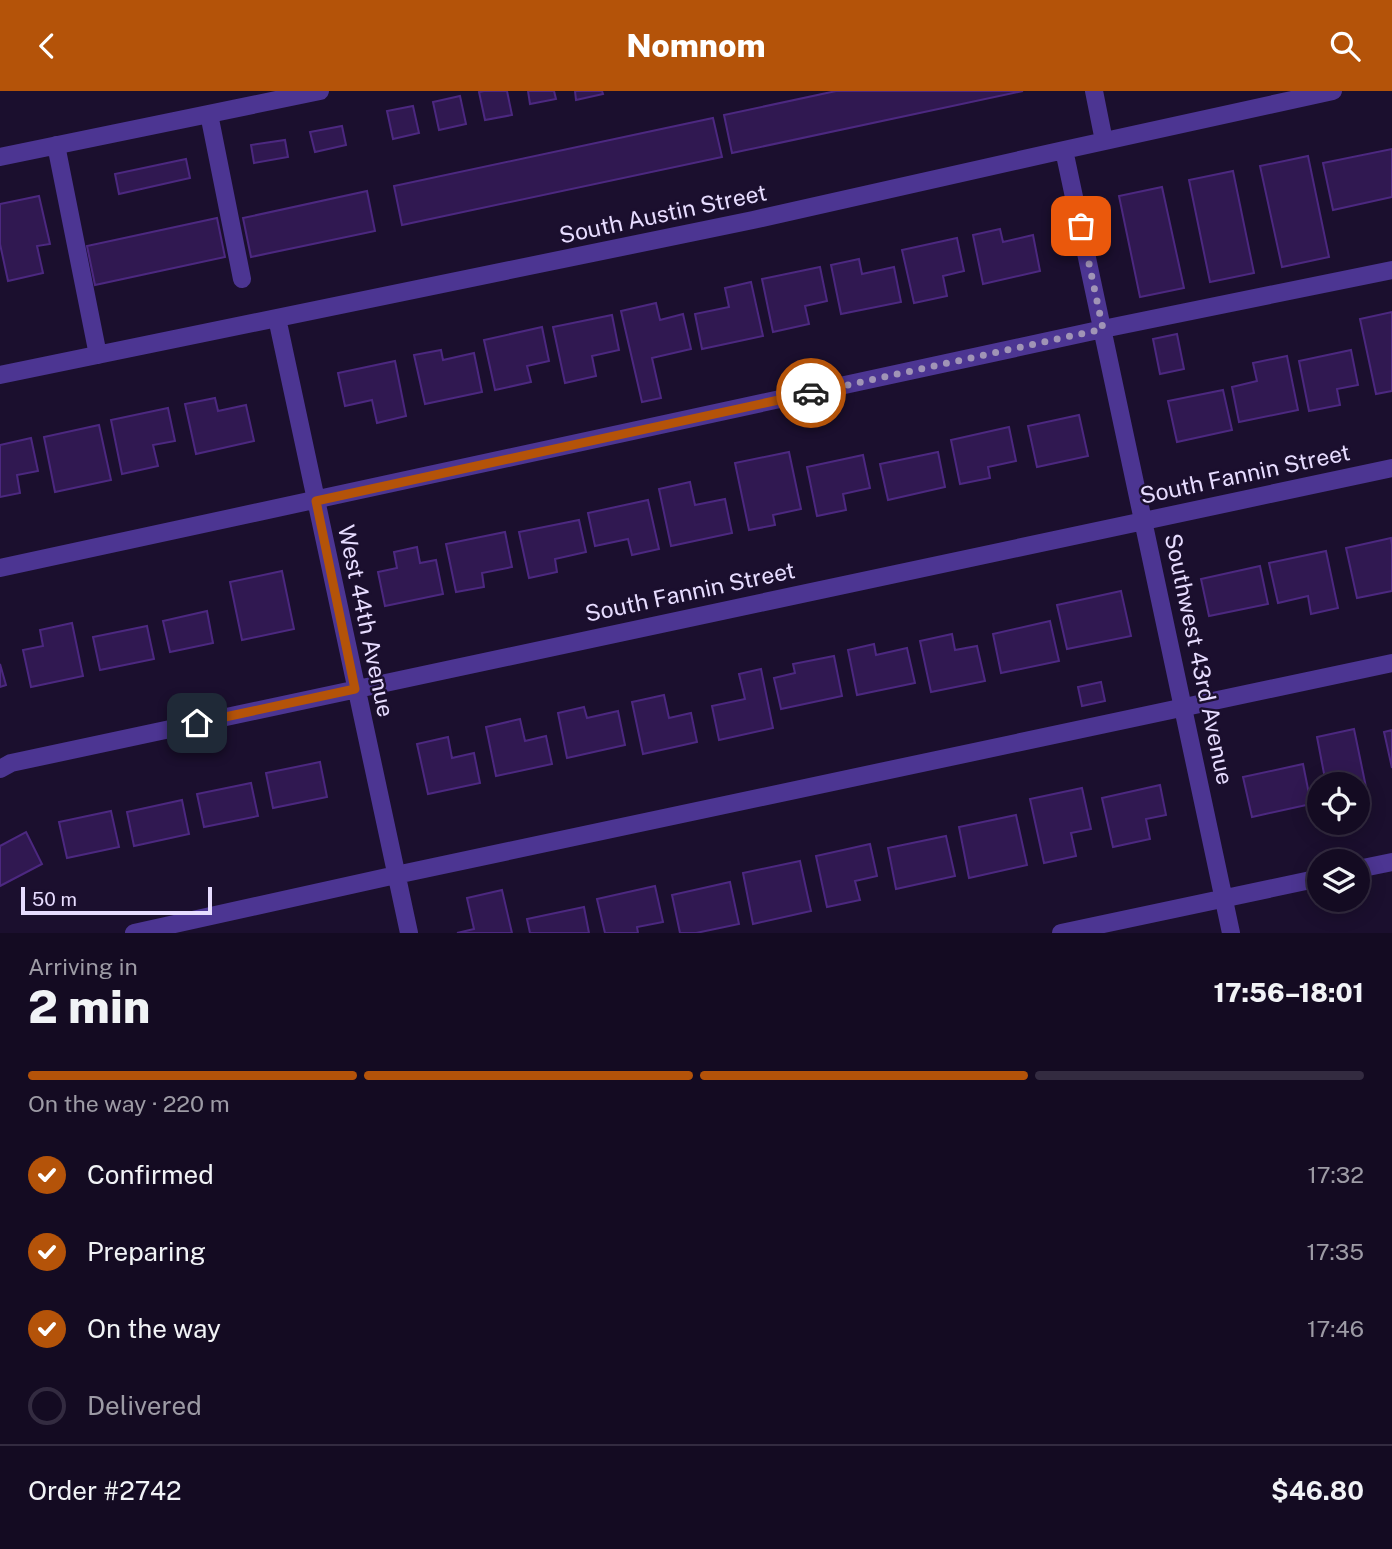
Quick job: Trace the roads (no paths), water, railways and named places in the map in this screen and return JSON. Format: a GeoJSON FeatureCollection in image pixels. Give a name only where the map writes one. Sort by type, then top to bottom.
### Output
{"type":"FeatureCollection","features":[{"type":"Feature","properties":{"kind":"street"},"geometry":{"type":"LineString","coordinates":[[0,156],[320,91]]}},
{"type":"Feature","properties":{"kind":"street"},"geometry":{"type":"LineString","coordinates":[[1094,91],[1104,141]]}},
{"type":"Feature","properties":{"kind":"street","name":"South Austin Street"},"geometry":{"type":"LineString","coordinates":[[0,375],[753,220],[1333,91]]}},
{"type":"Feature","properties":{"kind":"street"},"geometry":{"type":"LineString","coordinates":[[209,114],[242,279]]}},
{"type":"Feature","properties":{"kind":"street"},"geometry":{"type":"LineString","coordinates":[[56,145],[97,355]]}},
{"type":"Feature","properties":{"kind":"street","name":"Southwest 43rd Avenue"},"geometry":{"type":"LineString","coordinates":[[1064,150],[1231,933]]}},
{"type":"Feature","properties":{"kind":"street"},"geometry":{"type":"LineString","coordinates":[[0,568],[1103,329],[1392,270]]}},
{"type":"Feature","properties":{"kind":"street","name":"West 44th Avenue"},"geometry":{"type":"LineString","coordinates":[[277,318],[409,933]]}},
{"type":"Feature","properties":{"kind":"street","name":"South Fannin Street"},"geometry":{"type":"LineString","coordinates":[[0,769],[11,763],[1392,467]]}},
{"type":"Feature","properties":{"kind":"street"},"geometry":{"type":"LineString","coordinates":[[134,933],[1392,663]]}},
{"type":"Feature","properties":{"kind":"street"},"geometry":{"type":"LineString","coordinates":[[1370,867],[1392,862]]}},
{"type":"Feature","properties":{"kind":"street"},"geometry":{"type":"LineString","coordinates":[[1061,933],[1307,881]]}}]}
